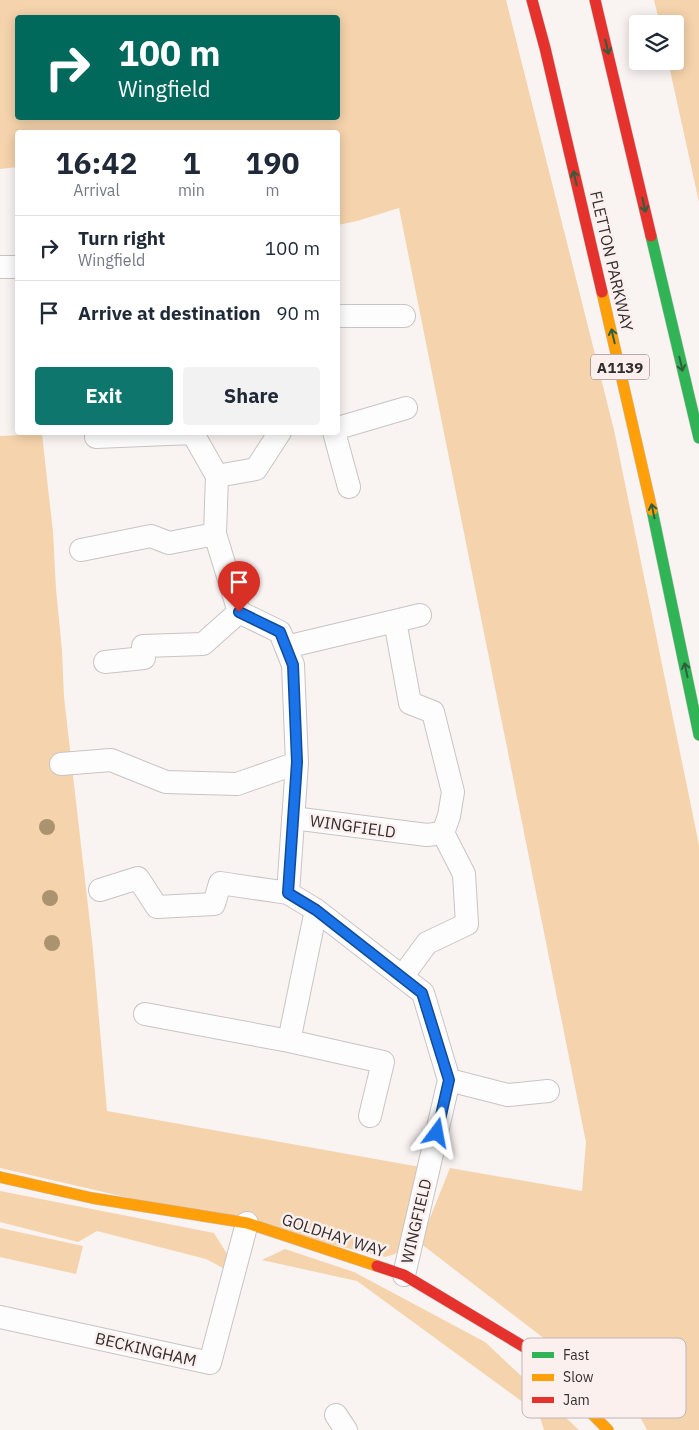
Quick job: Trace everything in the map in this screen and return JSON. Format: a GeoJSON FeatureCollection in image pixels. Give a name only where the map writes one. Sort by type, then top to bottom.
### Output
{"type":"FeatureCollection","features":[{"type":"Feature","properties":{"kind":"main road","name":"FLETTON PARKWAY"},"geometry":{"type":"LineString","coordinates":[[532,0],[545,48],[641,457],[699,735]]}},
{"type":"Feature","properties":{"kind":"main road"},"geometry":{"type":"LineString","coordinates":[[595,0],[699,438]]}},
{"type":"Feature","properties":{"kind":"main road","name":"GOLDHAY WAY"},"geometry":{"type":"LineString","coordinates":[[0,1177],[92,1198],[247,1223],[404,1275],[522,1346]]}},
{"type":"Feature","properties":{"kind":"main road","name":"GOLDHAY WAY"},"geometry":{"type":"LineString","coordinates":[[596,1418],[608,1430]]}},
{"type":"Feature","properties":{"kind":"street"},"geometry":{"type":"LineString","coordinates":[[0,267],[15,267]]}},
{"type":"Feature","properties":{"kind":"street"},"geometry":{"type":"LineString","coordinates":[[340,316],[404,316]]}},
{"type":"Feature","properties":{"kind":"street"},"geometry":{"type":"LineString","coordinates":[[340,427],[406,408]]}},
{"type":"Feature","properties":{"kind":"street"},"geometry":{"type":"LineString","coordinates":[[96,437],[144,435]]}},
{"type":"Feature","properties":{"kind":"street"},"geometry":{"type":"LineString","coordinates":[[104,662],[144,658],[143,646],[203,644],[239,612],[215,534],[218,476],[193,435]]}},
{"type":"Feature","properties":{"kind":"street"},"geometry":{"type":"LineString","coordinates":[[218,476],[256,469],[278,435]]}},
{"type":"Feature","properties":{"kind":"street"},"geometry":{"type":"LineString","coordinates":[[335,435],[349,487]]}},
{"type":"Feature","properties":{"kind":"street"},"geometry":{"type":"LineString","coordinates":[[80,550],[151,536],[169,543],[215,534]]}},
{"type":"Feature","properties":{"kind":"street","name":"WINGFIELD"},"geometry":{"type":"LineString","coordinates":[[239,612],[280,632],[293,665],[297,762],[288,893]]}},
{"type":"Feature","properties":{"kind":"street"},"geometry":{"type":"LineString","coordinates":[[286,647],[420,615]]}},
{"type":"Feature","properties":{"kind":"street"},"geometry":{"type":"LineString","coordinates":[[395,621],[410,703],[433,712],[453,792],[449,816],[443,833],[464,874],[467,924],[427,943],[402,976]]}},
{"type":"Feature","properties":{"kind":"street"},"geometry":{"type":"LineString","coordinates":[[61,764],[111,760],[166,782],[237,784],[297,762]]}},
{"type":"Feature","properties":{"kind":"street","name":"WINGFIELD"},"geometry":{"type":"LineString","coordinates":[[293,818],[427,835],[443,833]]}},
{"type":"Feature","properties":{"kind":"street"},"geometry":{"type":"LineString","coordinates":[[100,890],[138,878],[157,907],[214,904],[220,883],[288,893],[316,910],[422,993],[449,1080],[508,1095],[548,1091]]}},
{"type":"Feature","properties":{"kind":"street"},"geometry":{"type":"LineString","coordinates":[[289,1041],[316,910]]}},
{"type":"Feature","properties":{"kind":"street"},"geometry":{"type":"LineString","coordinates":[[145,1014],[289,1041],[382,1062],[370,1116]]}},
{"type":"Feature","properties":{"kind":"street","name":"WINGFIELD"},"geometry":{"type":"LineString","coordinates":[[404,1275],[449,1080]]}},
{"type":"Feature","properties":{"kind":"street","name":"BECKINGHAM"},"geometry":{"type":"LineString","coordinates":[[0,1317],[210,1363],[247,1223]]}},
{"type":"Feature","properties":{"kind":"shaded area"},"geometry":{"type":"Polygon","coordinates":[[[0,0],[506,0],[614,430],[699,845],[699,1430],[647,1430],[641,1418],[686,1418],[686,1338],[544,1338],[420,1243],[450,1168],[582,1191],[586,1142],[399,208],[340,225],[340,130],[15,130],[15,167],[0,169],[0,0]]]}},
{"type":"Feature","properties":{"kind":"shaded area"},"geometry":{"type":"Polygon","coordinates":[[[654,0],[699,0],[699,202],[670,70],[684,70],[684,15],[658,15],[654,0]]]}},
{"type":"Feature","properties":{"kind":"shaded area"},"geometry":{"type":"Polygon","coordinates":[[[42,435],[53,532],[64,697],[93,950],[107,1111],[420,1167],[401,1249],[395,1254],[385,1257],[0,1168],[0,436],[42,435]]]}},
{"type":"Feature","properties":{"kind":"shaded area"},"geometry":{"type":"Polygon","coordinates":[[[0,1191],[214,1233],[234,1265],[223,1268],[206,1259],[97,1231],[78,1242],[0,1222],[0,1191]]]}},
{"type":"Feature","properties":{"kind":"shaded area"},"geometry":{"type":"Polygon","coordinates":[[[0,1228],[83,1246],[76,1274],[0,1257],[0,1228]]]}},
{"type":"Feature","properties":{"kind":"shaded area"},"geometry":{"type":"Polygon","coordinates":[[[285,1249],[354,1272],[485,1342],[522,1377],[522,1402],[357,1281],[262,1260],[285,1249]]]}},
{"type":"Feature","properties":{"kind":"shaded area"},"geometry":{"type":"Polygon","coordinates":[[[540,1418],[566,1418],[579,1430],[544,1430],[540,1418]]]}},
{"type":"Feature","properties":{"kind":"traffic: fast"},"geometry":{"type":"LineString","coordinates":[[651,236],[699,438]]}},
{"type":"Feature","properties":{"kind":"traffic: fast"},"geometry":{"type":"LineString","coordinates":[[652,510],[699,735]]}},
{"type":"Feature","properties":{"kind":"traffic: slow"},"geometry":{"type":"LineString","coordinates":[[602,292],[652,510]]}},
{"type":"Feature","properties":{"kind":"traffic: slow"},"geometry":{"type":"LineString","coordinates":[[0,1177],[92,1198],[247,1223],[377,1266]]}},
{"type":"Feature","properties":{"kind":"traffic: slow"},"geometry":{"type":"LineString","coordinates":[[596,1418],[608,1430]]}},
{"type":"Feature","properties":{"kind":"traffic: jam"},"geometry":{"type":"LineString","coordinates":[[532,0],[602,292]]}},
{"type":"Feature","properties":{"kind":"traffic: jam"},"geometry":{"type":"LineString","coordinates":[[595,0],[651,236]]}},
{"type":"Feature","properties":{"kind":"traffic: jam"},"geometry":{"type":"LineString","coordinates":[[377,1266],[404,1275],[522,1346]]}},
{"type":"Feature","properties":{"kind":"route"},"geometry":{"type":"LineString","coordinates":[[239,612],[280,632],[293,665],[297,762],[288,893],[316,910],[422,993],[449,1080],[437,1133]]}}]}
